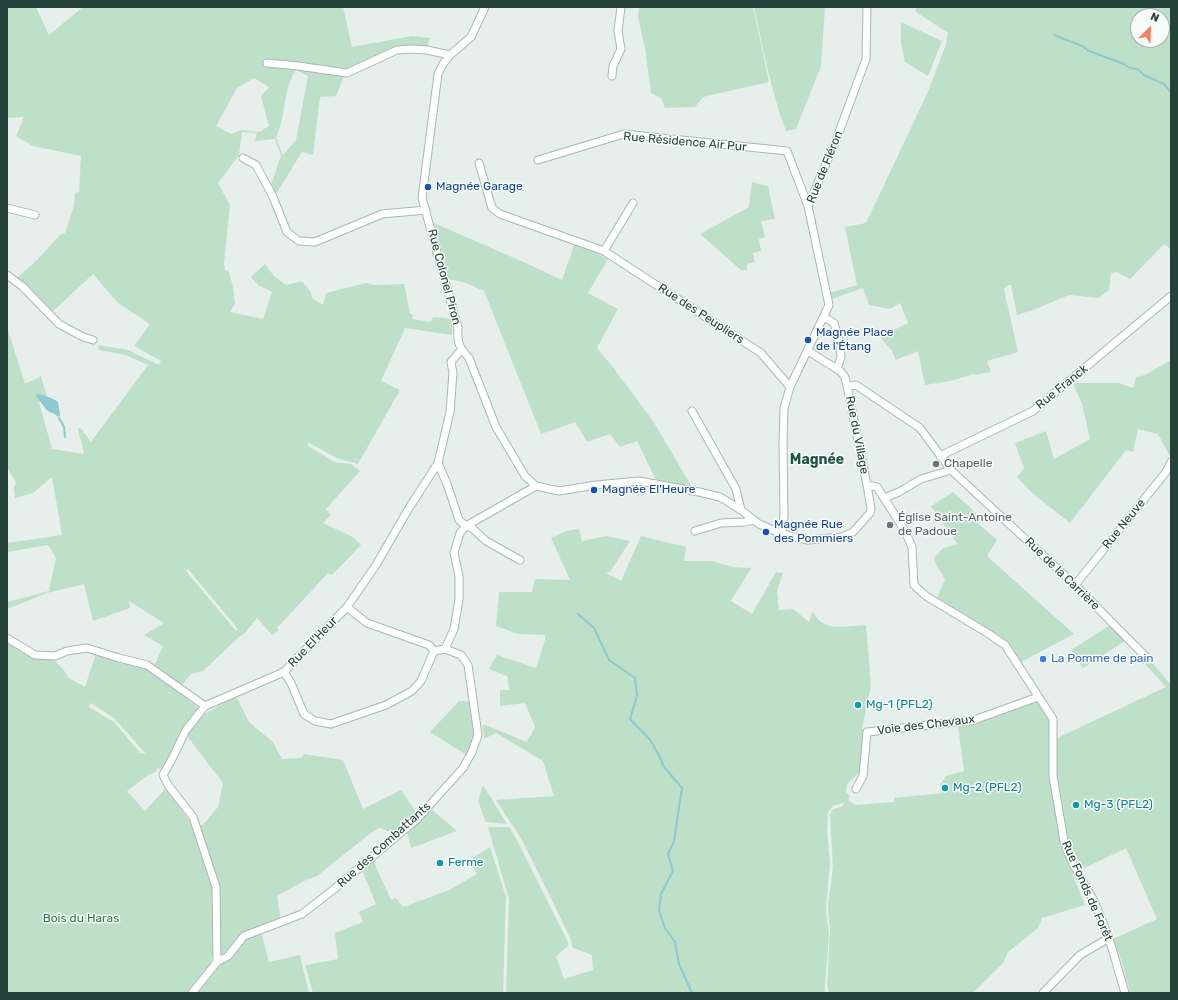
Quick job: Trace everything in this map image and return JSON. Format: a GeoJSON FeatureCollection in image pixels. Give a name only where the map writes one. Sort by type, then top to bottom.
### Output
{"type":"FeatureCollection","features":[{"type":"Feature","properties":{"kind":"street","name":"Rue Colonel Piron"},"geometry":{"type":"LineString","coordinates":[[485,7],[471,37],[450,55],[438,74],[422,198],[458,328],[457,341],[461,350],[469,358],[496,427],[525,476],[536,486]]}},
{"type":"Feature","properties":{"kind":"street"},"geometry":{"type":"LineString","coordinates":[[612,76],[613,66],[621,49],[618,31],[621,7]]}},
{"type":"Feature","properties":{"kind":"street","name":"Rue de Fléron"},"geometry":{"type":"LineString","coordinates":[[782,534],[784,516],[784,411],[790,387],[829,306],[808,206],[835,143],[866,59],[867,7]]}},
{"type":"Feature","properties":{"kind":"street"},"geometry":{"type":"LineString","coordinates":[[267,63],[347,73],[397,50],[411,48],[450,55]]}},
{"type":"Feature","properties":{"kind":"street","name":"Rue Résidence Air Pur"},"geometry":{"type":"LineString","coordinates":[[538,160],[624,134],[788,151],[808,206]]}},
{"type":"Feature","properties":{"kind":"street"},"geometry":{"type":"LineString","coordinates":[[243,158],[256,165],[274,197],[287,232],[299,241],[316,242],[382,214],[426,210]]}},
{"type":"Feature","properties":{"kind":"street","name":"Rue des Peupliers"},"geometry":{"type":"LineString","coordinates":[[479,162],[492,208],[500,214],[604,251],[761,353],[790,387]]}},
{"type":"Feature","properties":{"kind":"street"},"geometry":{"type":"LineString","coordinates":[[604,251],[633,203]]}},
{"type":"Feature","properties":{"kind":"street"},"geometry":{"type":"LineString","coordinates":[[7,208],[35,215]]}},
{"type":"Feature","properties":{"kind":"street"},"geometry":{"type":"LineString","coordinates":[[7,275],[22,286],[59,324],[83,337],[93,340]]}},
{"type":"Feature","properties":{"kind":"street","name":"Rue Franck"},"geometry":{"type":"LineString","coordinates":[[940,456],[1033,411],[1171,296]]}},
{"type":"Feature","properties":{"kind":"street"},"geometry":{"type":"LineString","coordinates":[[824,317],[834,323],[840,344],[842,357],[836,369]]}},
{"type":"Feature","properties":{"kind":"street","name":"Rue El'Heur"},"geometry":{"type":"LineString","coordinates":[[217,962],[216,887],[193,817],[168,785],[163,775],[186,730],[205,706],[284,672],[347,607],[376,565],[409,508],[438,463],[450,412],[453,373],[451,362],[461,350]]}},
{"type":"Feature","properties":{"kind":"street"},"geometry":{"type":"LineString","coordinates":[[808,351],[843,374],[847,386]]}},
{"type":"Feature","properties":{"kind":"street","name":"Rue de la Carrière"},"geometry":{"type":"LineString","coordinates":[[847,386],[856,385],[920,428],[951,470],[1075,585],[1146,657]]}},
{"type":"Feature","properties":{"kind":"street","name":"Rue du Village"},"geometry":{"type":"LineString","coordinates":[[782,534],[808,540],[842,537],[853,532],[870,513],[871,509],[867,485],[847,386]]}},
{"type":"Feature","properties":{"kind":"street"},"geometry":{"type":"LineString","coordinates":[[692,411],[736,488],[741,510]]}},
{"type":"Feature","properties":{"kind":"street","name":"Rue Neuve"},"geometry":{"type":"LineString","coordinates":[[1075,585],[1166,472],[1171,462]]}},
{"type":"Feature","properties":{"kind":"street"},"geometry":{"type":"LineString","coordinates":[[438,463],[459,520],[466,526],[472,528],[486,541],[520,560]]}},
{"type":"Feature","properties":{"kind":"street"},"geometry":{"type":"LineString","coordinates":[[884,498],[899,492],[921,479],[951,470]]}},
{"type":"Feature","properties":{"kind":"street"},"geometry":{"type":"LineString","coordinates":[[434,651],[445,649],[454,629],[459,600],[458,576],[454,553],[460,532],[466,526],[536,486],[559,491],[596,485],[639,481],[699,492],[720,497],[741,510],[752,520],[782,534]]}},
{"type":"Feature","properties":{"kind":"street","name":"Rue du Village"},"geometry":{"type":"LineString","coordinates":[[867,485],[877,487],[884,498]]}},
{"type":"Feature","properties":{"kind":"street","name":"Rue Fonds de Forêt"},"geometry":{"type":"LineString","coordinates":[[884,498],[905,531],[912,547],[914,585],[926,596],[1005,645],[1053,719],[1053,776],[1064,841],[1073,864],[1095,903],[1109,938],[1125,993]]}},
{"type":"Feature","properties":{"kind":"street"},"geometry":{"type":"LineString","coordinates":[[695,531],[721,523],[745,522],[752,520]]}},
{"type":"Feature","properties":{"kind":"street"},"geometry":{"type":"LineString","coordinates":[[347,607],[367,623],[429,645],[434,651]]}},
{"type":"Feature","properties":{"kind":"street"},"geometry":{"type":"LineString","coordinates":[[7,638],[35,655],[55,656],[67,651],[87,648],[147,665],[205,706]]}},
{"type":"Feature","properties":{"kind":"street","name":"Rue des Combattants"},"geometry":{"type":"LineString","coordinates":[[192,993],[217,962],[228,956],[244,936],[302,914],[333,890],[417,819],[463,768],[472,752],[478,735],[468,665],[461,655],[445,649]]}},
{"type":"Feature","properties":{"kind":"street"},"geometry":{"type":"LineString","coordinates":[[284,672],[291,683],[304,714],[315,721],[331,724],[386,705],[412,691],[421,680],[434,651]]}},
{"type":"Feature","properties":{"kind":"street","name":"Voie des Chevaux"},"geometry":{"type":"LineString","coordinates":[[856,789],[863,776],[867,732],[974,720],[1038,697]]}},
{"type":"Feature","properties":{"kind":"street"},"geometry":{"type":"LineString","coordinates":[[1042,993],[1080,955],[1109,938]]}},
{"type":"Feature","properties":{"kind":"green space"},"geometry":{"type":"Polygon","coordinates":[[[7,7],[36,7],[49,35],[83,7],[343,7],[352,47],[412,36],[430,38],[427,47],[400,46],[347,69],[336,96],[320,97],[313,155],[302,152],[276,194],[271,185],[281,156],[275,139],[255,141],[257,133],[242,132],[239,155],[218,183],[230,205],[224,263],[225,270],[229,272],[233,287],[235,304],[230,312],[263,319],[272,292],[258,285],[251,277],[265,264],[274,276],[286,285],[302,281],[311,292],[312,298],[323,305],[326,293],[366,283],[374,285],[404,284],[410,313],[413,315],[412,319],[431,322],[433,317],[452,319],[452,335],[405,328],[381,381],[400,390],[358,464],[337,458],[309,443],[307,445],[334,462],[351,464],[360,471],[326,509],[331,515],[323,523],[353,537],[361,545],[332,575],[328,573],[277,628],[279,630],[272,635],[257,618],[243,635],[240,636],[203,671],[191,674],[180,687],[154,667],[163,646],[144,635],[164,623],[129,601],[130,608],[93,621],[84,584],[47,593],[7,609],[7,602],[49,591],[56,558],[48,545],[7,552],[7,543],[62,535],[52,477],[33,493],[15,498],[14,487],[16,483],[7,469],[7,327],[25,384],[41,376],[48,400],[39,402],[52,449],[84,454],[78,429],[80,427],[91,442],[148,365],[126,355],[99,350],[98,345],[128,350],[159,365],[161,361],[134,346],[150,324],[118,303],[93,274],[50,314],[16,279],[37,260],[60,235],[65,233],[74,206],[75,193],[79,192],[81,156],[33,146],[16,136],[24,117],[7,118],[7,7]],[[296,70],[286,95],[282,121],[276,138],[283,155],[296,140],[308,76],[296,70]],[[254,78],[237,88],[216,126],[231,134],[241,130],[259,132],[269,126],[261,96],[269,87],[254,78]],[[188,569],[186,571],[236,631],[238,629],[188,569]]]}},
{"type":"Feature","properties":{"kind":"green space"},"geometry":{"type":"Polygon","coordinates":[[[639,7],[753,7],[769,82],[703,97],[695,107],[665,108],[661,98],[651,93],[645,48],[638,17],[639,7]]]}},
{"type":"Feature","properties":{"kind":"green space"},"geometry":{"type":"Polygon","coordinates":[[[754,7],[825,7],[821,66],[796,129],[786,131],[768,70],[754,7]]]}},
{"type":"Feature","properties":{"kind":"green space"},"geometry":{"type":"Polygon","coordinates":[[[916,7],[1171,7],[1171,250],[1164,244],[1130,279],[1117,272],[1111,273],[1109,290],[1098,298],[1069,295],[1017,315],[1011,285],[1008,285],[1004,289],[1018,352],[987,361],[991,372],[976,375],[973,374],[951,381],[925,385],[918,351],[896,360],[892,351],[880,337],[908,323],[900,303],[890,309],[869,305],[863,288],[832,299],[829,293],[857,285],[845,227],[866,223],[927,94],[945,47],[948,33],[916,12],[916,7]]]}},
{"type":"Feature","properties":{"kind":"green space"},"geometry":{"type":"Polygon","coordinates":[[[901,22],[942,41],[928,76],[905,62],[901,43],[901,22]]]}},
{"type":"Feature","properties":{"kind":"green space"},"geometry":{"type":"Polygon","coordinates":[[[752,182],[768,186],[775,219],[761,221],[765,237],[759,239],[761,251],[753,253],[755,262],[747,264],[747,270],[741,270],[700,234],[749,207],[752,182]]]}},
{"type":"Feature","properties":{"kind":"green space"},"geometry":{"type":"Polygon","coordinates":[[[434,223],[562,280],[575,243],[608,259],[588,293],[618,309],[597,348],[653,421],[692,487],[657,482],[637,441],[620,447],[610,434],[587,442],[575,422],[541,434],[484,291],[466,283],[449,279],[434,223]]]}},
{"type":"Feature","properties":{"kind":"green space"},"geometry":{"type":"Polygon","coordinates":[[[1171,360],[1170,457],[1158,434],[1138,429],[1133,452],[1126,450],[1070,523],[1032,493],[1017,477],[1024,468],[1015,443],[1046,431],[1054,459],[1090,439],[1082,404],[1073,383],[1119,383],[1133,388],[1136,377],[1145,375],[1171,360]]]}},
{"type":"Feature","properties":{"kind":"green space"},"geometry":{"type":"Polygon","coordinates":[[[953,492],[977,514],[973,519],[997,540],[987,556],[1074,634],[1021,662],[1008,642],[937,598],[945,579],[934,558],[943,548],[958,544],[931,506],[953,492]]]}},
{"type":"Feature","properties":{"kind":"green space"},"geometry":{"type":"Polygon","coordinates":[[[579,529],[582,541],[607,536],[630,541],[610,572],[606,573],[621,581],[641,536],[686,547],[684,561],[712,561],[733,567],[751,568],[731,601],[752,614],[776,572],[783,573],[777,591],[779,610],[793,609],[809,622],[813,611],[822,623],[835,627],[866,625],[871,685],[862,729],[865,733],[860,772],[847,784],[846,792],[850,796],[848,800],[855,805],[894,802],[894,798],[942,793],[940,785],[946,776],[964,771],[958,726],[978,722],[1036,701],[1044,707],[1050,725],[1049,769],[1056,818],[1062,845],[1072,864],[1069,865],[1085,905],[1042,918],[1038,928],[1008,952],[1003,963],[973,993],[829,993],[827,986],[830,933],[828,906],[833,867],[830,815],[832,810],[842,806],[845,802],[833,806],[828,813],[827,830],[830,863],[826,909],[829,935],[825,993],[506,993],[509,899],[488,827],[509,827],[516,838],[568,942],[568,946],[556,956],[564,979],[593,970],[592,955],[573,948],[571,940],[522,840],[496,800],[554,796],[543,761],[496,733],[484,739],[483,724],[527,742],[535,727],[525,703],[500,706],[500,690],[509,690],[507,676],[489,669],[497,655],[536,668],[545,640],[545,635],[518,634],[496,626],[499,592],[532,592],[535,579],[570,580],[551,538],[566,531],[579,529]]]}},
{"type":"Feature","properties":{"kind":"green space"},"geometry":{"type":"Polygon","coordinates":[[[1110,625],[1125,641],[1083,668],[1071,650],[1110,625]]]}},
{"type":"Feature","properties":{"kind":"green space","name":"Bois du Haras"},"geometry":{"type":"Polygon","coordinates":[[[7,641],[34,656],[52,658],[63,669],[69,678],[85,687],[96,653],[146,667],[198,708],[189,720],[168,762],[160,769],[157,768],[156,772],[148,775],[127,791],[145,811],[167,787],[170,795],[193,825],[203,825],[218,807],[223,783],[187,736],[194,722],[201,716],[236,696],[249,722],[273,742],[282,759],[301,758],[304,754],[343,760],[363,809],[401,790],[418,815],[395,834],[380,828],[372,832],[317,876],[304,881],[277,896],[281,921],[252,930],[224,957],[215,949],[210,964],[190,993],[7,993],[7,641]],[[91,703],[89,707],[114,722],[140,753],[146,754],[115,719],[91,703]]]}},
{"type":"Feature","properties":{"kind":"green space"},"geometry":{"type":"Polygon","coordinates":[[[1149,659],[1171,685],[1171,993],[1130,993],[1123,965],[1113,939],[1157,919],[1126,848],[1083,869],[1066,838],[1054,772],[1057,738],[1166,687],[1145,664],[1149,659]]]}},
{"type":"Feature","properties":{"kind":"green space"},"geometry":{"type":"Polygon","coordinates":[[[459,701],[472,702],[477,736],[468,756],[430,732],[459,701]]]}},
{"type":"Feature","properties":{"kind":"green space"},"geometry":{"type":"Polygon","coordinates":[[[483,785],[507,824],[486,822],[478,801],[483,785]]]}},
{"type":"Feature","properties":{"kind":"green space"},"geometry":{"type":"Polygon","coordinates":[[[430,808],[457,831],[411,848],[406,829],[430,808]]]}},
{"type":"Feature","properties":{"kind":"green space"},"geometry":{"type":"Polygon","coordinates":[[[490,847],[506,897],[503,993],[313,993],[305,965],[338,959],[335,933],[363,922],[359,912],[376,904],[361,868],[372,858],[391,900],[396,898],[403,907],[449,890],[477,874],[469,860],[490,847]]]}},
{"type":"Feature","properties":{"kind":"green space"},"geometry":{"type":"Polygon","coordinates":[[[261,931],[269,962],[300,955],[309,993],[194,993],[210,973],[228,960],[241,943],[261,931]]]}},
{"type":"Feature","properties":{"kind":"water"},"geometry":{"type":"Polygon","coordinates":[[[37,394],[58,402],[59,418],[46,409],[36,396],[37,394]]]}},
{"type":"Feature","properties":{"kind":"waterway"},"geometry":{"type":"LineString","coordinates":[[1054,35],[1082,46],[1089,51],[1124,64],[1130,68],[1138,69],[1144,75],[1164,84],[1171,92]]}},
{"type":"Feature","properties":{"kind":"waterway"},"geometry":{"type":"LineString","coordinates":[[59,418],[64,427],[65,437]]}},
{"type":"Feature","properties":{"kind":"waterway"},"geometry":{"type":"LineString","coordinates":[[578,614],[594,628],[609,660],[635,678],[637,696],[630,719],[650,740],[664,767],[682,788],[674,841],[668,854],[673,871],[661,894],[659,910],[665,928],[675,942],[679,964],[692,993]]}},
{"type":"Feature","properties":{"kind":"place","name":"Magnée Garage"},"geometry":{"type":"Point","coordinates":[428,187]}},
{"type":"Feature","properties":{"kind":"place","name":"Magnée Place de l'Étang"},"geometry":{"type":"Point","coordinates":[808,340]}},
{"type":"Feature","properties":{"kind":"place","name":"Chapelle"},"geometry":{"type":"Point","coordinates":[936,464]}},
{"type":"Feature","properties":{"kind":"place","name":"Magnée El'Heure"},"geometry":{"type":"Point","coordinates":[594,490]}},
{"type":"Feature","properties":{"kind":"place","name":"Église Saint-Antoine de Padoue"},"geometry":{"type":"Point","coordinates":[890,525]}},
{"type":"Feature","properties":{"kind":"place","name":"Magnée Rue des Pommiers"},"geometry":{"type":"Point","coordinates":[766,532]}},
{"type":"Feature","properties":{"kind":"place","name":"La Pomme de pain"},"geometry":{"type":"Point","coordinates":[1043,659]}},
{"type":"Feature","properties":{"kind":"place","name":"Mg-1 (PFL2)"},"geometry":{"type":"Point","coordinates":[858,705]}},
{"type":"Feature","properties":{"kind":"place","name":"Mg-2 (PFL2)"},"geometry":{"type":"Point","coordinates":[945,788]}},
{"type":"Feature","properties":{"kind":"place","name":"Mg-3 (PFL2)"},"geometry":{"type":"Point","coordinates":[1076,805]}},
{"type":"Feature","properties":{"kind":"place","name":"Ferme"},"geometry":{"type":"Point","coordinates":[440,863]}},
{"type":"Feature","properties":{"kind":"district","name":"Magnée"},"geometry":{"type":"Point","coordinates":[817,460]}}]}
